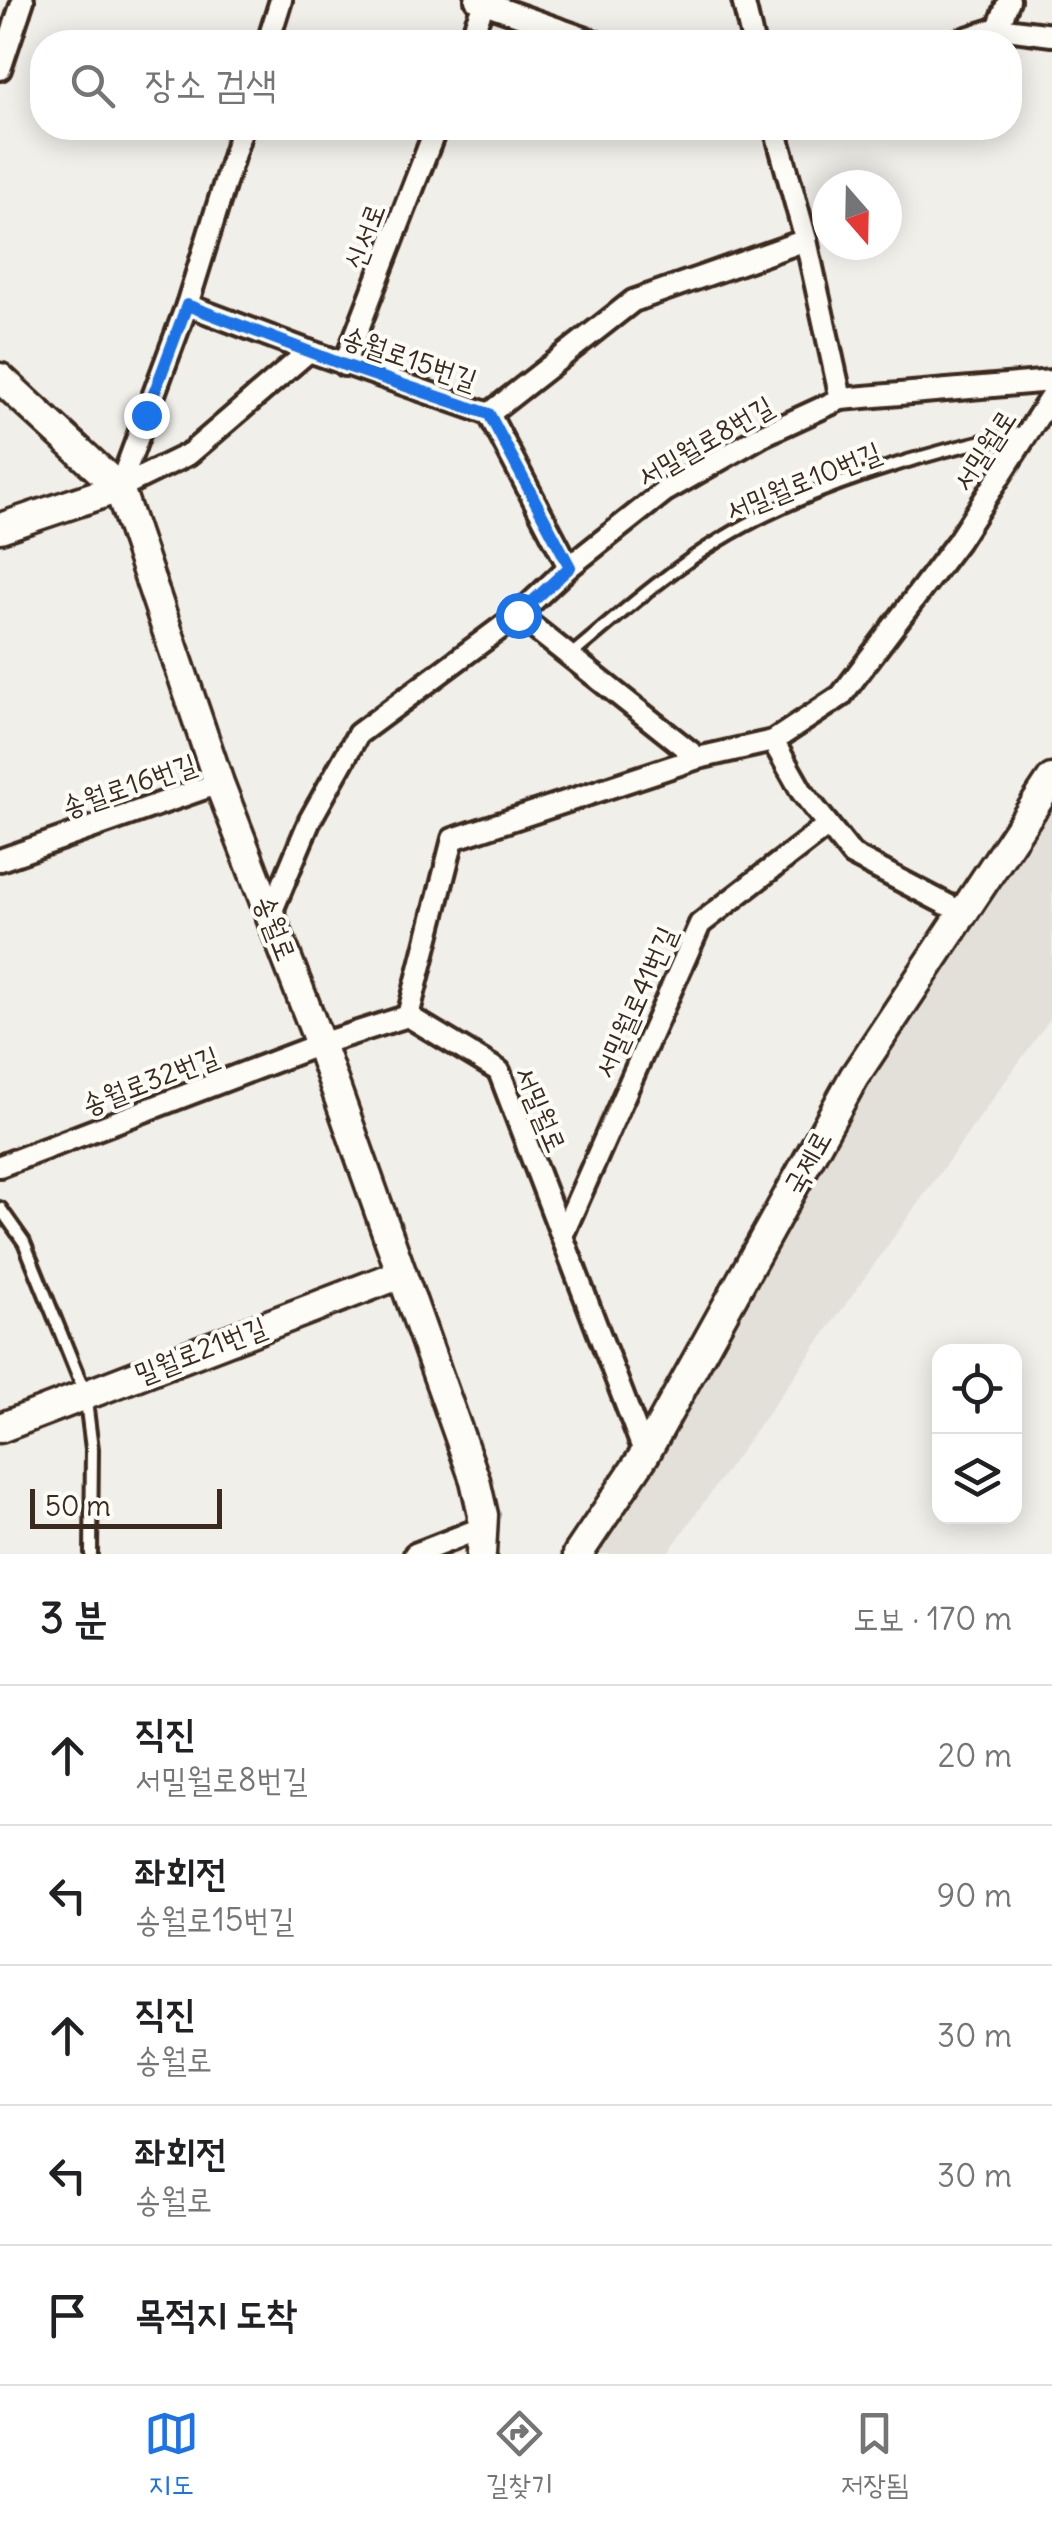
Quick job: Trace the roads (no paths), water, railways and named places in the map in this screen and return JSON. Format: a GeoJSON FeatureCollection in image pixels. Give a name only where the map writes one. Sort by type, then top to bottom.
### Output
{"type":"FeatureCollection","features":[{"type":"Feature","properties":{"kind":"street"},"geometry":{"type":"LineString","coordinates":[[0,69],[23,0]]}},
{"type":"Feature","properties":{"kind":"street"},"geometry":{"type":"LineString","coordinates":[[272,30],[281,0]]}},
{"type":"Feature","properties":{"kind":"street"},"geometry":{"type":"LineString","coordinates":[[743,0],[750,30]]}},
{"type":"Feature","properties":{"kind":"street"},"geometry":{"type":"LineString","coordinates":[[998,28],[1009,0]]}},
{"type":"Feature","properties":{"kind":"street"},"geometry":{"type":"LineString","coordinates":[[473,30],[481,1],[561,30]]}},
{"type":"Feature","properties":{"kind":"street"},"geometry":{"type":"LineString","coordinates":[[992,30],[1013,30]]}},
{"type":"Feature","properties":{"kind":"street"},"geometry":{"type":"LineString","coordinates":[[1022,31],[1052,35]]}},
{"type":"Feature","properties":{"kind":"street"},"geometry":{"type":"LineString","coordinates":[[119,488],[187,305],[238,140]]}},
{"type":"Feature","properties":{"kind":"street","name":"신서로"},"geometry":{"type":"LineString","coordinates":[[344,365],[431,140]]}},
{"type":"Feature","properties":{"kind":"street"},"geometry":{"type":"LineString","coordinates":[[778,140],[806,240],[842,399]]}},
{"type":"Feature","properties":{"kind":"street","name":"송월로15번길"},"geometry":{"type":"LineString","coordinates":[[489,414],[633,301],[806,240]]}},
{"type":"Feature","properties":{"kind":"street"},"geometry":{"type":"LineString","coordinates":[[187,305],[309,351]]}},
{"type":"Feature","properties":{"kind":"street","name":"송월로15번길"},"geometry":{"type":"LineString","coordinates":[[119,488],[189,454],[309,351],[489,414],[570,567]]}},
{"type":"Feature","properties":{"kind":"street"},"geometry":{"type":"LineString","coordinates":[[0,378],[119,488]]}},
{"type":"Feature","properties":{"kind":"street","name":"서밀월로8번길"},"geometry":{"type":"LineString","coordinates":[[271,913],[310,820],[358,734],[518,615],[570,567],[665,491],[763,435],[842,399],[1052,381]]}},
{"type":"Feature","properties":{"kind":"street","name":"서밀월로"},"geometry":{"type":"LineString","coordinates":[[646,1454],[499,1071],[408,1016],[453,838],[698,758],[773,741],[841,696],[958,541],[1052,396]]}},
{"type":"Feature","properties":{"kind":"street"},"geometry":{"type":"LineString","coordinates":[[0,528],[119,488]]}},
{"type":"Feature","properties":{"kind":"street","name":"송월로"},"geometry":{"type":"LineString","coordinates":[[119,488],[219,783],[320,1044],[475,1480],[484,1544]]}},
{"type":"Feature","properties":{"kind":"street"},"geometry":{"type":"LineString","coordinates":[[518,615],[698,758]]}},
{"type":"Feature","properties":{"kind":"street"},"geometry":{"type":"LineString","coordinates":[[773,741],[802,792],[852,855],[963,913]]}},
{"type":"Feature","properties":{"kind":"street","name":"국제로"},"geometry":{"type":"LineString","coordinates":[[578,1554],[646,1454],[854,1076],[1052,779]]}},
{"type":"Feature","properties":{"kind":"street","name":"송월로16번길"},"geometry":{"type":"LineString","coordinates":[[0,860],[219,783]]}},
{"type":"Feature","properties":{"kind":"street","name":"서밀월로41번길"},"geometry":{"type":"LineString","coordinates":[[562,1236],[700,924],[828,825]]}},
{"type":"Feature","properties":{"kind":"street","name":"송월로32번길"},"geometry":{"type":"LineString","coordinates":[[0,1166],[320,1044],[408,1016]]}},
{"type":"Feature","properties":{"kind":"street","name":"밀월로21번길"},"geometry":{"type":"LineString","coordinates":[[0,1428],[402,1274]]}},
{"type":"Feature","properties":{"kind":"street"},"geometry":{"type":"LineString","coordinates":[[415,1554],[484,1544]]}},
{"type":"Feature","properties":{"kind":"lane","name":"서밀월로10번길"},"geometry":{"type":"LineString","coordinates":[[570,656],[720,539],[820,492],[958,446],[1029,431]]}},
{"type":"Feature","properties":{"kind":"lane"},"geometry":{"type":"LineString","coordinates":[[0,1208],[24,1242],[85,1393],[92,1450],[91,1554]]}}]}
